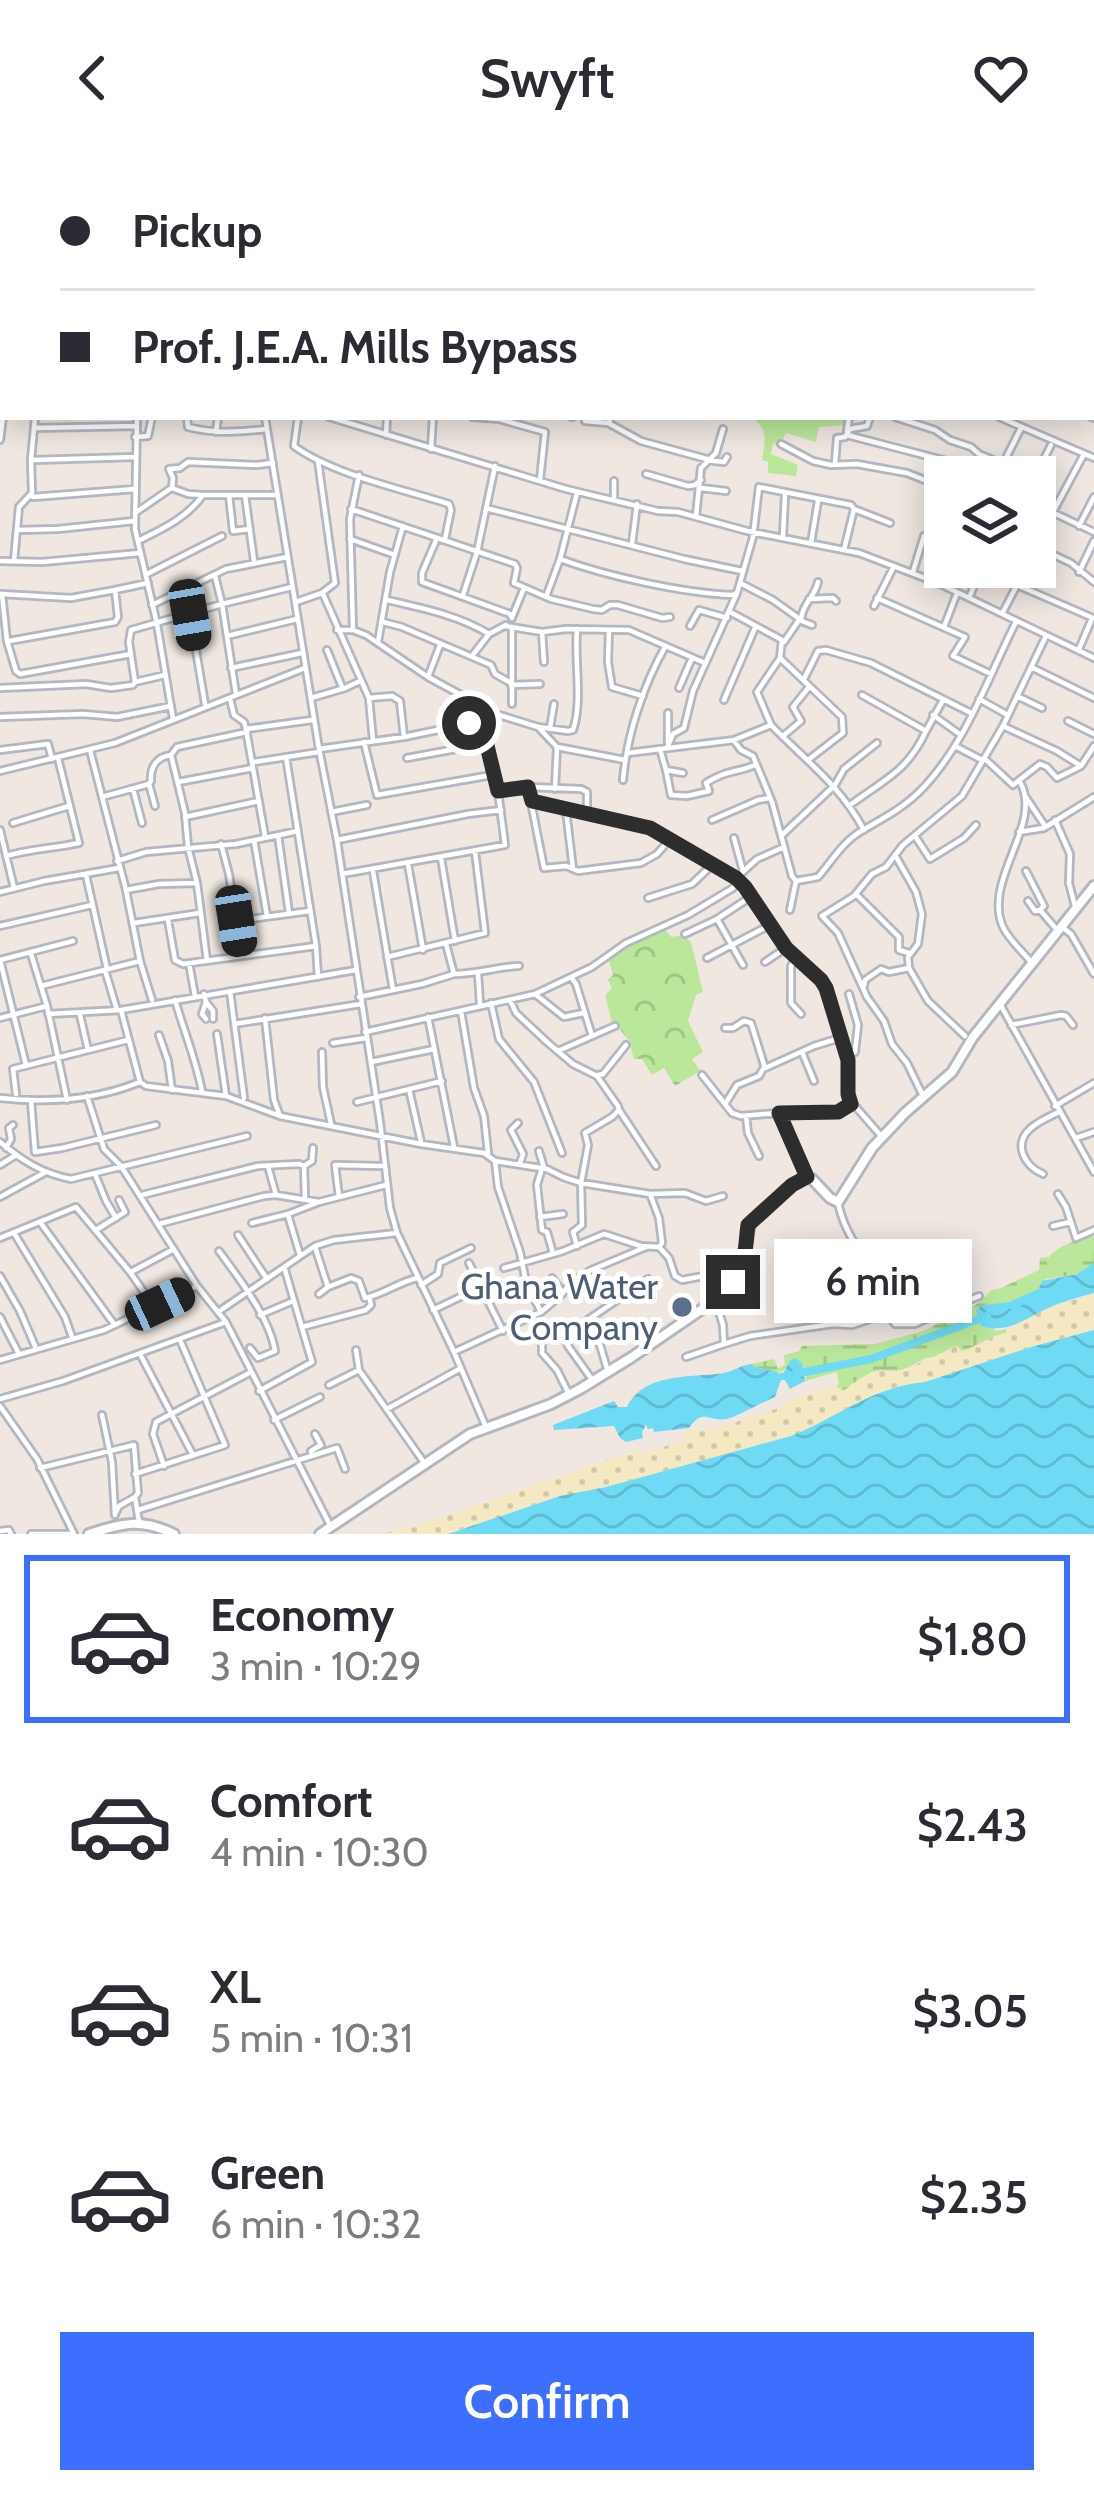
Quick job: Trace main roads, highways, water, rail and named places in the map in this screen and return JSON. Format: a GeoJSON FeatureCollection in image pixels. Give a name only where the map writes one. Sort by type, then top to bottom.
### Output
{"type":"FeatureCollection","features":[{"type":"Feature","properties":{"kind":"water"},"geometry":{"type":"Polygon","coordinates":[[[1094,1263],[1094,1293],[1007,1327],[981,1326],[976,1310],[983,1305],[1029,1300],[1042,1281],[1077,1274],[1094,1263]]]}},
{"type":"Feature","properties":{"kind":"water"},"geometry":{"type":"Polygon","coordinates":[[[1094,1330],[1094,1534],[448,1534],[560,1496],[791,1436],[888,1390],[1094,1330]]]}},
{"type":"Feature","properties":{"kind":"water"},"geometry":{"type":"Polygon","coordinates":[[[795,1358],[802,1363],[805,1381],[790,1389],[781,1380],[775,1397],[730,1418],[702,1417],[689,1428],[654,1432],[646,1425],[643,1438],[626,1442],[614,1426],[554,1430],[553,1425],[614,1401],[618,1407],[627,1407],[656,1382],[724,1373],[752,1364],[779,1374],[795,1358]]]}},
{"type":"Feature","properties":{"kind":"waterway"},"geometry":{"type":"LineString","coordinates":[[1012,1305],[1042,1292]]}},
{"type":"Feature","properties":{"kind":"waterway"},"geometry":{"type":"LineString","coordinates":[[795,1374],[871,1359],[987,1316]]}},
{"type":"Feature","properties":{"kind":"place","name":"Ghana Water Company"},"geometry":{"type":"Point","coordinates":[682,1307]}}]}
